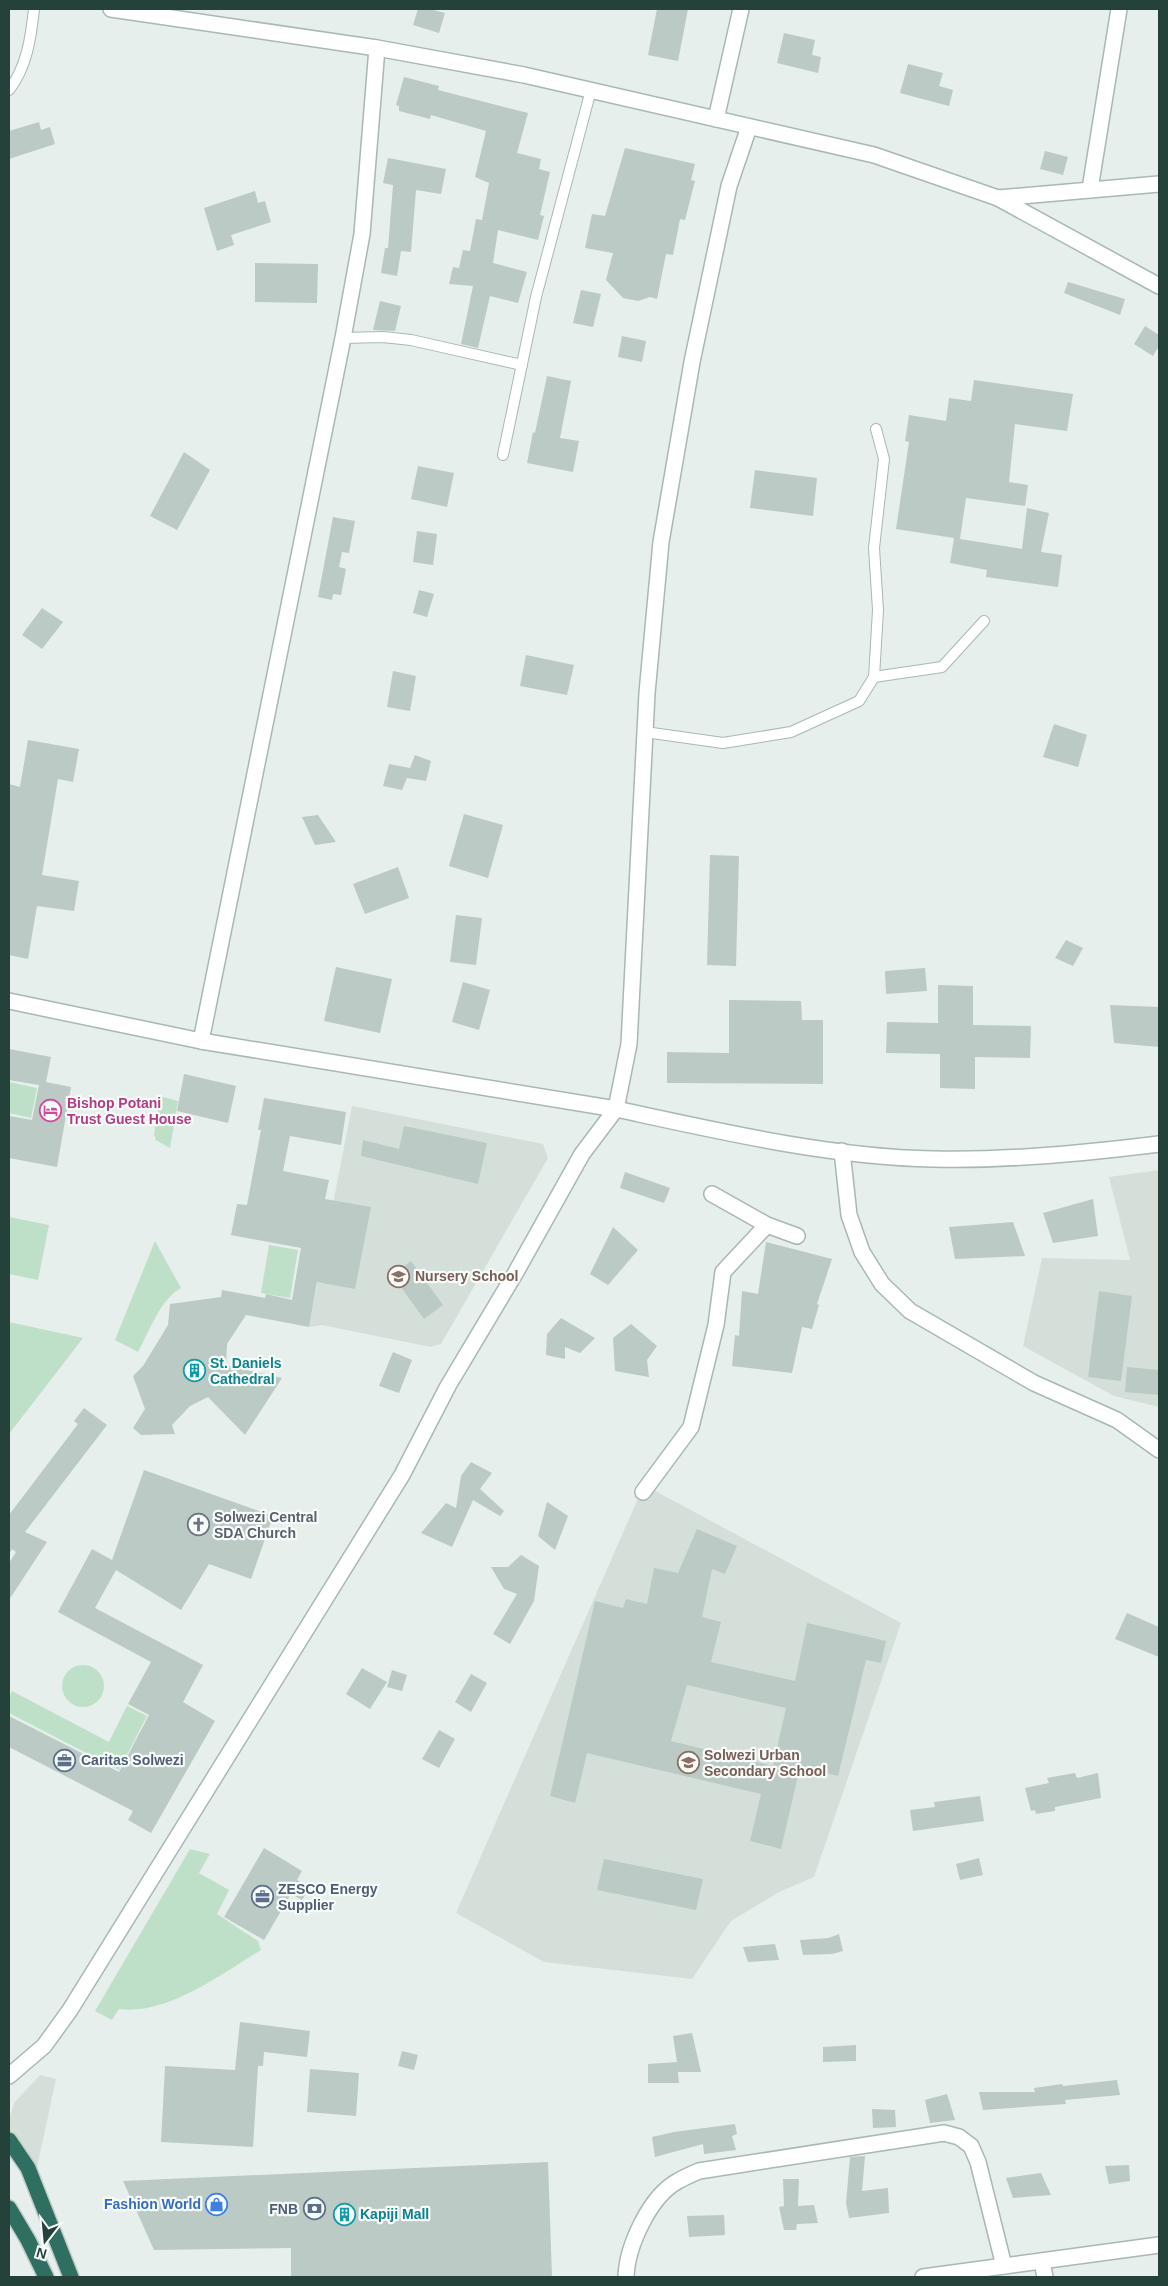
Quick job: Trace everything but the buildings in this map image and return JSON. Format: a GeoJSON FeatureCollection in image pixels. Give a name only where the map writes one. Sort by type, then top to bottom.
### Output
{"type":"FeatureCollection","features":[{"type":"Feature","properties":{"kind":"highway"},"geometry":{"type":"LineString","coordinates":[[9,2140],[28,2168],[71,2277]]}},
{"type":"Feature","properties":{"kind":"highway"},"geometry":{"type":"LineString","coordinates":[[9,2208],[46,2277]]}},
{"type":"Feature","properties":{"kind":"street"},"geometry":{"type":"LineString","coordinates":[[111,9],[377,48],[591,90],[874,155],[998,198],[1159,286]]}},
{"type":"Feature","properties":{"kind":"street"},"geometry":{"type":"LineString","coordinates":[[716,119],[741,9]]}},
{"type":"Feature","properties":{"kind":"street"},"geometry":{"type":"LineString","coordinates":[[1090,189],[1120,9]]}},
{"type":"Feature","properties":{"kind":"street"},"geometry":{"type":"LineString","coordinates":[[201,1041],[343,338],[362,234],[377,48]]}},
{"type":"Feature","properties":{"kind":"street"},"geometry":{"type":"LineString","coordinates":[[9,2076],[44,2046],[75,2002],[402,1475],[448,1386],[516,1272],[582,1154],[616,1109],[628,1044],[645,732],[662,532],[692,362],[729,186],[749,127]]}},
{"type":"Feature","properties":{"kind":"street"},"geometry":{"type":"LineString","coordinates":[[998,198],[1159,184]]}},
{"type":"Feature","properties":{"kind":"street"},"geometry":{"type":"LineString","coordinates":[[9,1000],[201,1041],[616,1109],[710,1129],[842,1151],[932,1159],[1009,1158],[1159,1144]]}},
{"type":"Feature","properties":{"kind":"street"},"geometry":{"type":"LineString","coordinates":[[842,1151],[848,1215],[862,1252],[882,1284],[896,1298],[910,1311],[1034,1383],[1117,1420],[1159,1450]]}},
{"type":"Feature","properties":{"kind":"street"},"geometry":{"type":"LineString","coordinates":[[712,1194],[767,1225],[797,1236]]}},
{"type":"Feature","properties":{"kind":"street"},"geometry":{"type":"LineString","coordinates":[[643,1492],[692,1427],[716,1325],[723,1272],[767,1225]]}},
{"type":"Feature","properties":{"kind":"street"},"geometry":{"type":"LineString","coordinates":[[626,2277],[631,2247],[643,2222],[657,2200],[676,2181],[699,2172],[944,2133],[959,2137],[971,2146],[978,2162],[1004,2266]]}},
{"type":"Feature","properties":{"kind":"street"},"geometry":{"type":"LineString","coordinates":[[922,2277],[1159,2245]]}},
{"type":"Feature","properties":{"kind":"street"},"geometry":{"type":"LineString","coordinates":[[1042,2262],[1046,2277]]}},
{"type":"Feature","properties":{"kind":"lane"},"geometry":{"type":"LineString","coordinates":[[9,90],[20,75],[32,31],[34,9]]}},
{"type":"Feature","properties":{"kind":"lane"},"geometry":{"type":"LineString","coordinates":[[503,455],[536,296],[591,90]]}},
{"type":"Feature","properties":{"kind":"lane"},"geometry":{"type":"LineString","coordinates":[[343,338],[411,340],[522,365]]}},
{"type":"Feature","properties":{"kind":"lane"},"geometry":{"type":"LineString","coordinates":[[645,732],[723,743],[792,732],[859,701],[874,677],[878,610],[874,548],[884,459],[876,429]]}},
{"type":"Feature","properties":{"kind":"lane"},"geometry":{"type":"LineString","coordinates":[[874,677],[942,667],[984,621]]}},
{"type":"Feature","properties":{"kind":"shaded area","name":"Nursery School"},"geometry":{"type":"Polygon","coordinates":[[[352,1106],[543,1144],[548,1158],[441,1344],[431,1347],[322,1325],[309,1327],[352,1106]]]}},
{"type":"Feature","properties":{"kind":"shaded area"},"geometry":{"type":"Polygon","coordinates":[[[1159,1170],[1159,1407],[1114,1396],[1023,1346],[1042,1258],[1130,1260],[1109,1177],[1159,1170]]]}},
{"type":"Feature","properties":{"kind":"shaded area","name":"Solwezi Urban Secondary School"},"geometry":{"type":"Polygon","coordinates":[[[644,1485],[901,1623],[814,1877],[779,1892],[731,1921],[692,1979],[544,1962],[456,1913],[644,1485]]]}},
{"type":"Feature","properties":{"kind":"shaded area"},"geometry":{"type":"Polygon","coordinates":[[[40,2075],[56,2079],[36,2172],[9,2135],[9,2120],[14,2103],[40,2075]]]}},
{"type":"Feature","properties":{"kind":"green space"},"geometry":{"type":"Polygon","coordinates":[[[9,1082],[37,1088],[31,1118],[9,1113],[9,1082]]]}},
{"type":"Feature","properties":{"kind":"green space"},"geometry":{"type":"Polygon","coordinates":[[[160,1096],[178,1101],[170,1148],[156,1140],[154,1134],[160,1096]]]}},
{"type":"Feature","properties":{"kind":"green space"},"geometry":{"type":"Polygon","coordinates":[[[9,1217],[49,1225],[38,1280],[9,1274],[9,1217]]]}},
{"type":"Feature","properties":{"kind":"green space"},"geometry":{"type":"Polygon","coordinates":[[[155,1241],[181,1288],[167,1299],[138,1352],[115,1340],[155,1241]]]}},
{"type":"Feature","properties":{"kind":"green space"},"geometry":{"type":"Polygon","coordinates":[[[269,1245],[298,1250],[290,1298],[261,1293],[269,1245]]]}},
{"type":"Feature","properties":{"kind":"green space"},"geometry":{"type":"Polygon","coordinates":[[[9,1322],[83,1338],[9,1434],[9,1322]]]}},
{"type":"Feature","properties":{"kind":"green space"},"geometry":{"type":"Polygon","coordinates":[[[87,1665],[95,1668],[101,1674],[104,1686],[101,1698],[95,1704],[79,1707],[71,1704],[65,1698],[62,1682],[65,1674],[71,1668],[87,1665]]]}},
{"type":"Feature","properties":{"kind":"green space"},"geometry":{"type":"Polygon","coordinates":[[[12,1691],[109,1742],[127,1706],[147,1716],[119,1770],[9,1713],[9,1697],[12,1691]]]}},
{"type":"Feature","properties":{"kind":"green space"},"geometry":{"type":"Polygon","coordinates":[[[190,1849],[210,1854],[199,1873],[229,1890],[217,1914],[258,1941],[261,1950],[211,1981],[174,2000],[156,2006],[119,2009],[112,2020],[95,2011],[190,1849]]]}},
{"type":"Feature","properties":{"kind":"place","name":"Bishop Potani Trust Guest House"},"geometry":{"type":"Point","coordinates":[51,1111]}},
{"type":"Feature","properties":{"kind":"place","name":"Nursery School"},"geometry":{"type":"Point","coordinates":[399,1276]}},
{"type":"Feature","properties":{"kind":"place","name":"St. Daniels Cathedral"},"geometry":{"type":"Point","coordinates":[194,1371]}},
{"type":"Feature","properties":{"kind":"place","name":"Solwezi Central SDA Church"},"geometry":{"type":"Point","coordinates":[198,1525]}},
{"type":"Feature","properties":{"kind":"place","name":"Caritas Solwezi"},"geometry":{"type":"Point","coordinates":[65,1760]}},
{"type":"Feature","properties":{"kind":"place","name":"Solwezi Urban Secondary School"},"geometry":{"type":"Point","coordinates":[688,1763]}},
{"type":"Feature","properties":{"kind":"place","name":"ZESCO Energy Supplier"},"geometry":{"type":"Point","coordinates":[262,1897]}},
{"type":"Feature","properties":{"kind":"place","name":"Fashion World"},"geometry":{"type":"Point","coordinates":[217,2204]}},
{"type":"Feature","properties":{"kind":"place","name":"FNB"},"geometry":{"type":"Point","coordinates":[314,2209]}},
{"type":"Feature","properties":{"kind":"place","name":"Kapiji Mall"},"geometry":{"type":"Point","coordinates":[344,2214]}}]}
